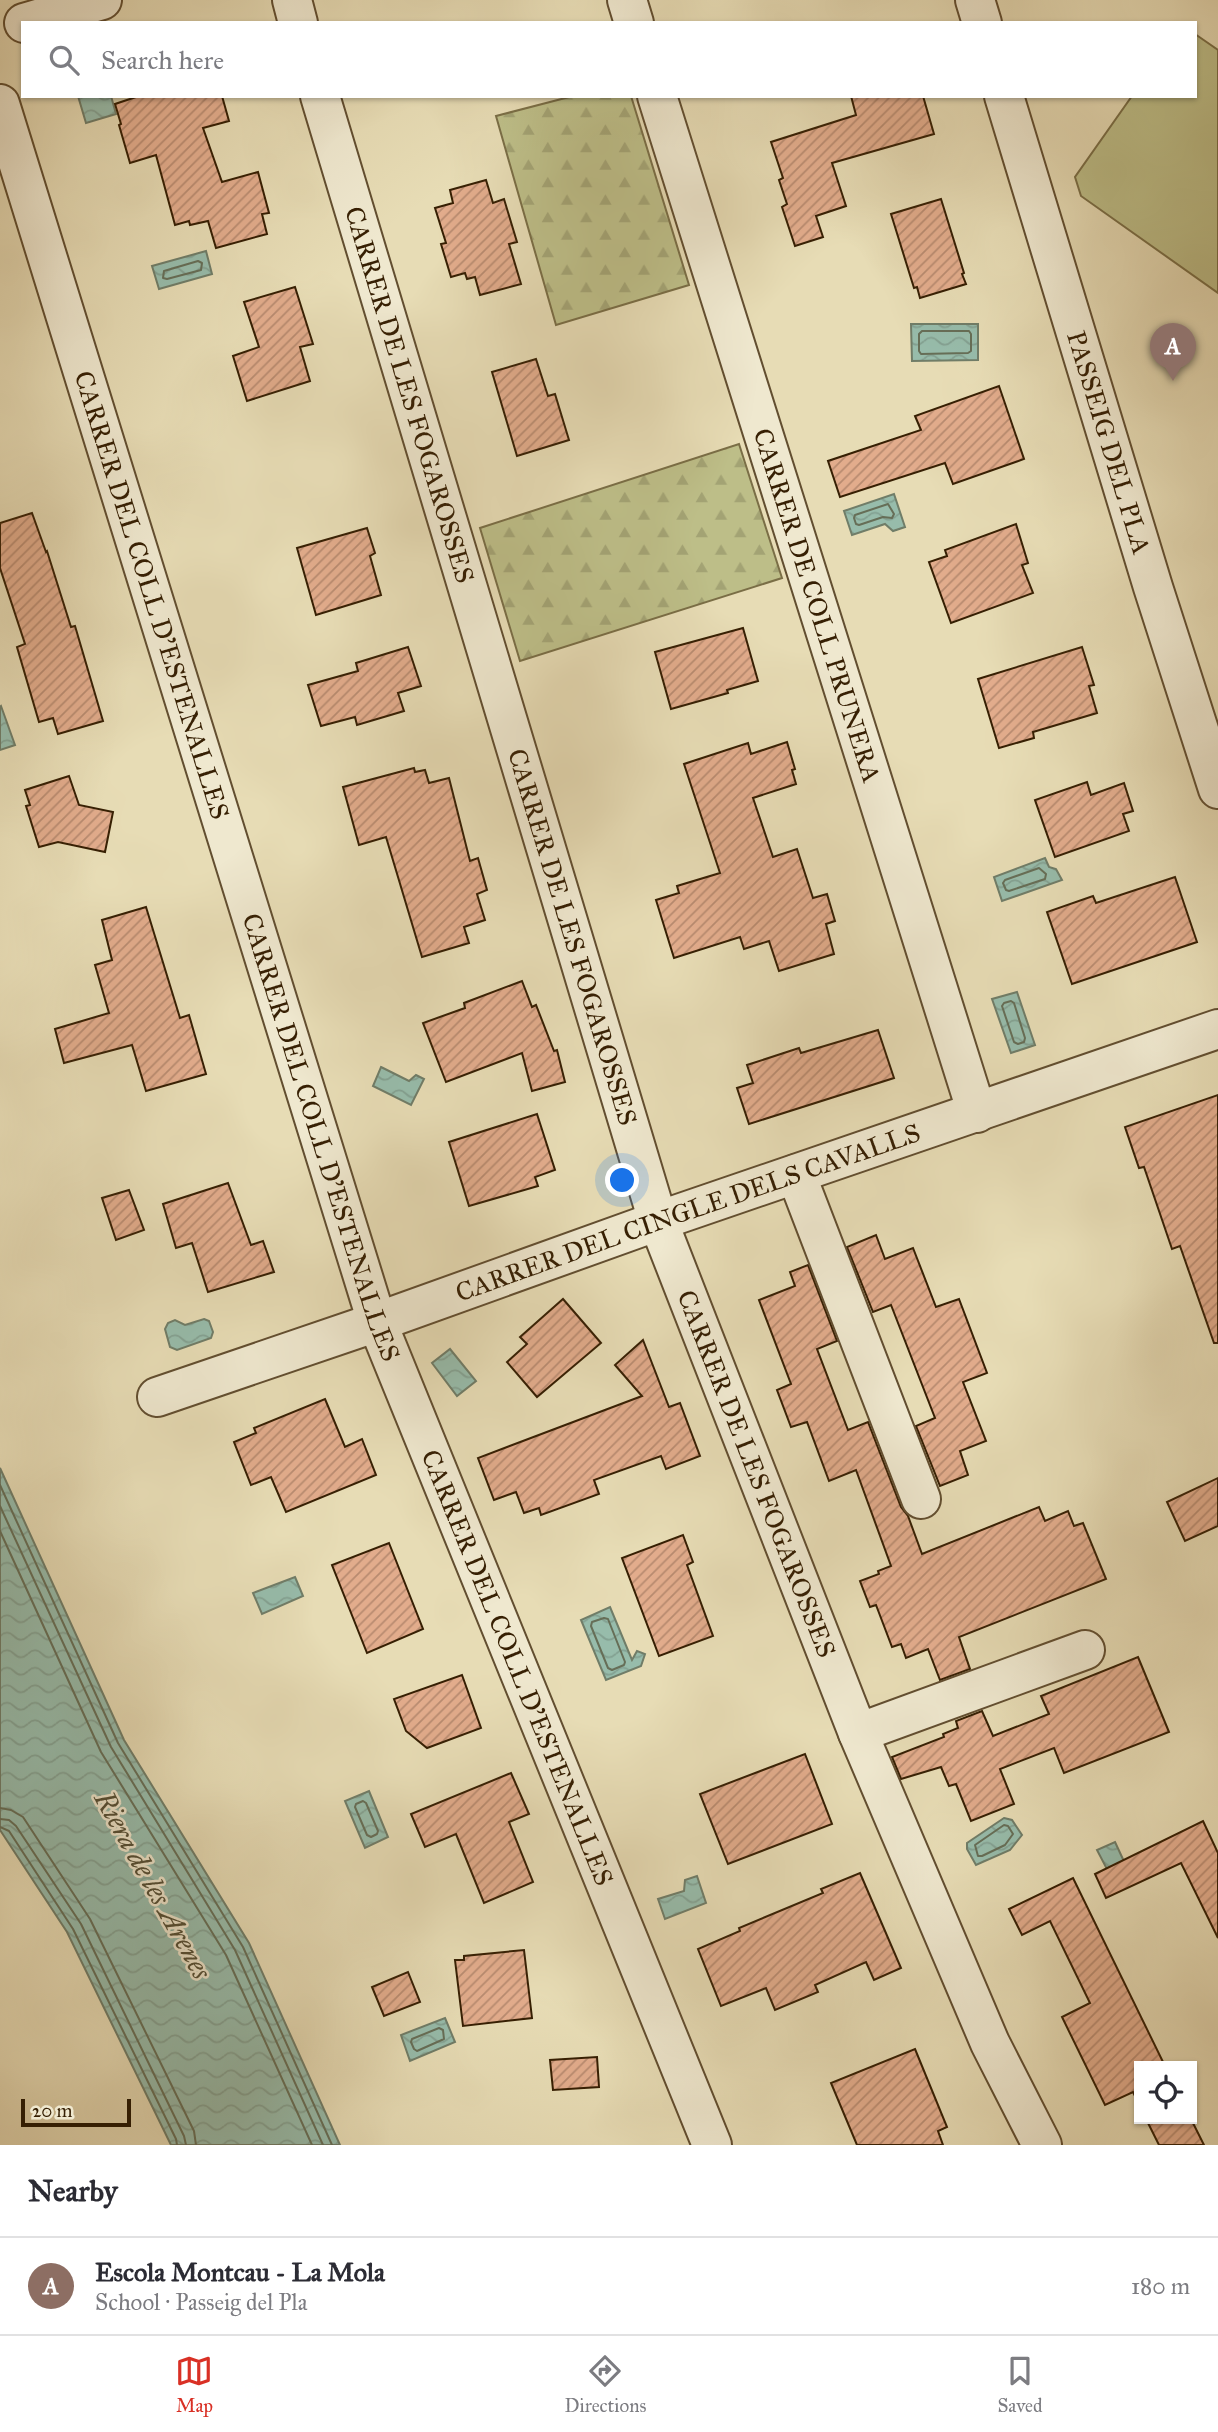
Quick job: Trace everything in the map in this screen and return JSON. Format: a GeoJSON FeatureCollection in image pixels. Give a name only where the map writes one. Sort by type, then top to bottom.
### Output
{"type":"FeatureCollection","features":[{"type":"Feature","properties":{"kind":"street"},"geometry":{"type":"LineString","coordinates":[[30,21],[102,0]]}},
{"type":"Feature","properties":{"kind":"street"},"geometry":{"type":"LineString","coordinates":[[292,0],[297,21]]}},
{"type":"Feature","properties":{"kind":"street"},"geometry":{"type":"LineString","coordinates":[[627,0],[633,21]]}},
{"type":"Feature","properties":{"kind":"street"},"geometry":{"type":"LineString","coordinates":[[975,0],[981,21]]}},
{"type":"Feature","properties":{"kind":"street"},"geometry":{"type":"LineString","coordinates":[[0,30],[21,24]]}},
{"type":"Feature","properties":{"kind":"street","name":"CARRER DE LES FOGAROSSES"},"geometry":{"type":"LineString","coordinates":[[321,98],[658,1221],[858,1733],[990,2043],[1042,2145]]}},
{"type":"Feature","properties":{"kind":"street","name":"CARRER DE COLL PRUNERA"},"geometry":{"type":"LineString","coordinates":[[658,98],[977,1113]]}},
{"type":"Feature","properties":{"kind":"street","name":"PASSEIG DEL PLA"},"geometry":{"type":"LineString","coordinates":[[1005,98],[1153,587],[1218,789]]}},
{"type":"Feature","properties":{"kind":"street","name":"CARRER DEL COLL D'ESTENALLES"},"geometry":{"type":"LineString","coordinates":[[0,104],[377,1322],[712,2145]]}},
{"type":"Feature","properties":{"kind":"street","name":"CARRER DEL CINGLE DELS CAVALLS"},"geometry":{"type":"LineString","coordinates":[[157,1397],[377,1322],[658,1221],[1218,1029]]}},
{"type":"Feature","properties":{"kind":"street"},"geometry":{"type":"LineString","coordinates":[[796,1174],[921,1499]]}},
{"type":"Feature","properties":{"kind":"street"},"geometry":{"type":"LineString","coordinates":[[858,1733],[1085,1650]]}},
{"type":"Feature","properties":{"kind":"green space"},"geometry":{"type":"Polygon","coordinates":[[[1197,35],[1218,50],[1218,293],[1081,196],[1075,177],[1131,98],[1197,98],[1197,35]]]}},
{"type":"Feature","properties":{"kind":"green space"},"geometry":{"type":"Polygon","coordinates":[[[565,98],[632,98],[689,285],[556,325],[496,116],[565,98]]]}},
{"type":"Feature","properties":{"kind":"green space"},"geometry":{"type":"Polygon","coordinates":[[[739,444],[782,578],[520,661],[480,528],[739,444]]]}},
{"type":"Feature","properties":{"kind":"water"},"geometry":{"type":"Polygon","coordinates":[[[79,98],[112,98],[116,114],[86,123],[79,98]]]}},
{"type":"Feature","properties":{"kind":"water"},"geometry":{"type":"Polygon","coordinates":[[[206,251],[212,274],[159,289],[152,266],[206,251]]]}},
{"type":"Feature","properties":{"kind":"water"},"geometry":{"type":"Polygon","coordinates":[[[911,324],[978,324],[978,360],[912,361],[911,324]]]}},
{"type":"Feature","properties":{"kind":"water"},"geometry":{"type":"Polygon","coordinates":[[[894,494],[905,527],[893,531],[885,524],[852,535],[844,511],[894,494]]]}},
{"type":"Feature","properties":{"kind":"water"},"geometry":{"type":"Polygon","coordinates":[[[0,707],[15,745],[0,750],[0,707]]]}},
{"type":"Feature","properties":{"kind":"water"},"geometry":{"type":"Polygon","coordinates":[[[1045,858],[1049,867],[1056,869],[1062,880],[1002,901],[994,877],[1045,858]]]}},
{"type":"Feature","properties":{"kind":"water"},"geometry":{"type":"Polygon","coordinates":[[[1017,992],[1035,1045],[1011,1053],[992,999],[1017,992]]]}},
{"type":"Feature","properties":{"kind":"water"},"geometry":{"type":"Polygon","coordinates":[[[381,1067],[409,1081],[416,1075],[424,1079],[411,1105],[373,1086],[381,1067]]]}},
{"type":"Feature","properties":{"kind":"water"},"geometry":{"type":"Polygon","coordinates":[[[204,1319],[209,1321],[213,1332],[211,1338],[177,1350],[170,1347],[165,1329],[168,1323],[175,1320],[185,1325],[204,1319]]]}},
{"type":"Feature","properties":{"kind":"water"},"geometry":{"type":"Polygon","coordinates":[[[450,1349],[476,1381],[457,1396],[432,1363],[450,1349]]]}},
{"type":"Feature","properties":{"kind":"water","name":"Riera de les Arenes"},"geometry":{"type":"Polygon","coordinates":[[[0,1468],[124,1740],[249,1943],[340,2145],[171,2145],[67,1932],[0,1830],[0,1468]]]}},
{"type":"Feature","properties":{"kind":"water"},"geometry":{"type":"Polygon","coordinates":[[[295,1577],[303,1596],[262,1614],[253,1593],[295,1577]]]}},
{"type":"Feature","properties":{"kind":"water"},"geometry":{"type":"Polygon","coordinates":[[[610,1607],[632,1660],[637,1651],[645,1654],[641,1666],[606,1680],[581,1620],[610,1607]]]}},
{"type":"Feature","properties":{"kind":"water"},"geometry":{"type":"Polygon","coordinates":[[[369,1791],[388,1837],[365,1848],[345,1801],[369,1791]]]}},
{"type":"Feature","properties":{"kind":"water"},"geometry":{"type":"Polygon","coordinates":[[[1004,1818],[1012,1820],[1022,1835],[1010,1850],[976,1865],[967,1849],[967,1843],[1004,1818]]]}},
{"type":"Feature","properties":{"kind":"water"},"geometry":{"type":"Polygon","coordinates":[[[1115,1842],[1134,1883],[1109,1873],[1097,1850],[1115,1842]]]}},
{"type":"Feature","properties":{"kind":"water"},"geometry":{"type":"Polygon","coordinates":[[[697,1876],[706,1903],[665,1919],[658,1899],[684,1891],[685,1880],[697,1876]]]}},
{"type":"Feature","properties":{"kind":"water"},"geometry":{"type":"Polygon","coordinates":[[[445,2018],[455,2042],[410,2061],[401,2035],[445,2018]]]}},
{"type":"Feature","properties":{"kind":"building"},"geometry":{"type":"Polygon","coordinates":[[[133,98],[223,98],[229,121],[203,128],[222,182],[258,172],[269,213],[262,214],[267,234],[216,248],[208,221],[190,225],[189,221],[175,225],[156,155],[130,163],[115,104],[133,98]]]}},
{"type":"Feature","properties":{"kind":"building"},"geometry":{"type":"Polygon","coordinates":[[[852,98],[924,98],[934,134],[832,163],[846,206],[816,216],[823,237],[795,246],[782,207],[787,204],[779,180],[783,178],[771,142],[856,115],[852,98]]]}},
{"type":"Feature","properties":{"kind":"building"},"geometry":{"type":"Polygon","coordinates":[[[486,180],[493,203],[504,199],[517,242],[509,244],[521,284],[480,295],[475,277],[467,279],[465,273],[451,277],[441,244],[446,243],[435,208],[453,203],[450,190],[486,180]]]}},
{"type":"Feature","properties":{"kind":"building"},"geometry":{"type":"Polygon","coordinates":[[[941,199],[966,284],[920,298],[917,287],[914,288],[891,214],[941,199]]]}},
{"type":"Feature","properties":{"kind":"building"},"geometry":{"type":"Polygon","coordinates":[[[295,287],[313,344],[300,347],[310,381],[247,401],[233,356],[259,347],[244,302],[295,287]]]}},
{"type":"Feature","properties":{"kind":"building"},"geometry":{"type":"Polygon","coordinates":[[[536,359],[548,396],[555,394],[569,440],[517,456],[492,372],[536,359]]]}},
{"type":"Feature","properties":{"kind":"building"},"geometry":{"type":"Polygon","coordinates":[[[999,386],[1024,459],[953,484],[945,463],[840,497],[828,461],[921,430],[915,416],[999,386]]]}},
{"type":"Feature","properties":{"kind":"building"},"geometry":{"type":"Polygon","coordinates":[[[32,513],[71,627],[75,626],[103,721],[58,734],[53,718],[39,722],[17,647],[25,644],[0,568],[0,523],[32,513]]]}},
{"type":"Feature","properties":{"kind":"building"},"geometry":{"type":"Polygon","coordinates":[[[1016,524],[1028,563],[1022,565],[1033,593],[951,623],[929,562],[947,556],[945,550],[1016,524]]]}},
{"type":"Feature","properties":{"kind":"building"},"geometry":{"type":"Polygon","coordinates":[[[367,528],[375,553],[370,556],[381,595],[316,615],[297,548],[367,528]]]}},
{"type":"Feature","properties":{"kind":"building"},"geometry":{"type":"Polygon","coordinates":[[[743,628],[758,681],[727,690],[728,693],[671,709],[655,652],[743,628]]]}},
{"type":"Feature","properties":{"kind":"building"},"geometry":{"type":"Polygon","coordinates":[[[408,647],[421,686],[398,693],[404,711],[357,725],[355,717],[321,726],[308,685],[358,671],[356,663],[408,647]]]}},
{"type":"Feature","properties":{"kind":"building"},"geometry":{"type":"Polygon","coordinates":[[[1082,647],[1094,685],[1089,686],[1097,713],[1033,732],[1034,738],[999,748],[978,679],[1082,647]]]}},
{"type":"Feature","properties":{"kind":"building"},"geometry":{"type":"Polygon","coordinates":[[[787,742],[795,769],[792,770],[796,784],[753,798],[773,857],[797,849],[813,898],[827,894],[835,921],[826,924],[834,954],[779,971],[769,941],[744,949],[740,937],[674,958],[656,900],[679,893],[677,886],[720,873],[684,764],[748,743],[751,754],[787,742]]]}},
{"type":"Feature","properties":{"kind":"building"},"geometry":{"type":"Polygon","coordinates":[[[414,768],[415,772],[425,770],[429,783],[449,778],[470,861],[478,858],[487,890],[477,894],[485,920],[464,927],[469,943],[422,957],[386,837],[359,845],[343,787],[414,768]]]}},
{"type":"Feature","properties":{"kind":"building"},"geometry":{"type":"Polygon","coordinates":[[[69,776],[79,805],[113,812],[105,852],[58,842],[39,847],[26,806],[30,805],[25,790],[69,776]]]}},
{"type":"Feature","properties":{"kind":"building"},"geometry":{"type":"Polygon","coordinates":[[[1087,782],[1091,795],[1124,783],[1133,811],[1123,814],[1129,831],[1055,857],[1035,800],[1087,782]]]}},
{"type":"Feature","properties":{"kind":"building"},"geometry":{"type":"Polygon","coordinates":[[[1175,877],[1197,942],[1072,984],[1047,912],[1093,896],[1096,903],[1175,877]]]}},
{"type":"Feature","properties":{"kind":"building"},"geometry":{"type":"Polygon","coordinates":[[[146,907],[180,1018],[189,1015],[206,1074],[146,1091],[132,1045],[64,1063],[55,1029],[109,1013],[95,965],[112,960],[102,920],[146,907]]]}},
{"type":"Feature","properties":{"kind":"building"},"geometry":{"type":"Polygon","coordinates":[[[522,981],[532,1007],[536,1005],[554,1051],[557,1050],[565,1082],[532,1091],[522,1053],[446,1082],[423,1023],[465,1008],[464,1003],[522,981]]]}},
{"type":"Feature","properties":{"kind":"building"},"geometry":{"type":"Polygon","coordinates":[[[878,1030],[894,1078],[749,1124],[737,1088],[753,1083],[747,1065],[799,1048],[801,1053],[878,1030]]]}},
{"type":"Feature","properties":{"kind":"building"},"geometry":{"type":"Polygon","coordinates":[[[1218,1095],[1218,1343],[1214,1343],[1180,1246],[1172,1249],[1144,1167],[1139,1168],[1125,1127],[1218,1095]]]}},
{"type":"Feature","properties":{"kind":"building"},"geometry":{"type":"Polygon","coordinates":[[[537,1114],[555,1170],[535,1177],[538,1186],[469,1206],[449,1142],[537,1114]]]}},
{"type":"Feature","properties":{"kind":"building"},"geometry":{"type":"Polygon","coordinates":[[[228,1183],[251,1245],[263,1241],[274,1272],[208,1292],[192,1243],[176,1248],[163,1204],[228,1183]]]}},
{"type":"Feature","properties":{"kind":"building"},"geometry":{"type":"Polygon","coordinates":[[[129,1190],[144,1230],[116,1240],[102,1198],[129,1190]]]}},
{"type":"Feature","properties":{"kind":"building"},"geometry":{"type":"Polygon","coordinates":[[[876,1235],[885,1259],[913,1248],[936,1307],[959,1299],[987,1373],[963,1382],[986,1441],[960,1451],[968,1475],[940,1486],[916,1426],[935,1418],[891,1305],[873,1312],[847,1247],[876,1235]]]}},
{"type":"Feature","properties":{"kind":"building"},"geometry":{"type":"Polygon","coordinates":[[[808,1265],[837,1341],[817,1349],[848,1430],[868,1422],[922,1554],[1039,1507],[1045,1521],[1068,1511],[1074,1526],[1083,1523],[1106,1579],[959,1637],[970,1669],[940,1680],[928,1649],[906,1658],[901,1644],[892,1647],[876,1605],[870,1607],[860,1581],[891,1566],[856,1470],[829,1481],[807,1422],[791,1427],[777,1390],[791,1384],[759,1300],[795,1286],[790,1272],[808,1265]]]}},
{"type":"Feature","properties":{"kind":"building"},"geometry":{"type":"Polygon","coordinates":[[[563,1299],[601,1343],[537,1397],[507,1362],[527,1344],[520,1337],[563,1299]]]}},
{"type":"Feature","properties":{"kind":"building"},"geometry":{"type":"Polygon","coordinates":[[[643,1340],[669,1407],[680,1403],[700,1456],[666,1469],[661,1456],[594,1480],[599,1494],[541,1515],[539,1508],[524,1513],[516,1492],[494,1500],[478,1458],[642,1396],[615,1365],[643,1340]]]}},
{"type":"Feature","properties":{"kind":"building"},"geometry":{"type":"Polygon","coordinates":[[[325,1399],[345,1447],[362,1439],[376,1475],[286,1512],[271,1477],[251,1485],[234,1442],[256,1433],[254,1428],[325,1399]]]}},
{"type":"Feature","properties":{"kind":"building"},"geometry":{"type":"Polygon","coordinates":[[[1218,1478],[1218,1526],[1185,1541],[1167,1502],[1218,1478]]]}},
{"type":"Feature","properties":{"kind":"building"},"geometry":{"type":"Polygon","coordinates":[[[683,1535],[693,1562],[687,1565],[713,1636],[659,1656],[622,1558],[683,1535]]]}},
{"type":"Feature","properties":{"kind":"building"},"geometry":{"type":"Polygon","coordinates":[[[389,1543],[423,1629],[367,1653],[332,1565],[389,1543]]]}},
{"type":"Feature","properties":{"kind":"building"},"geometry":{"type":"Polygon","coordinates":[[[1138,1657],[1169,1732],[1064,1773],[1054,1748],[1000,1769],[1014,1804],[971,1821],[956,1784],[949,1786],[941,1767],[901,1779],[892,1757],[944,1737],[943,1734],[958,1728],[956,1721],[982,1711],[993,1736],[1049,1714],[1041,1696],[1138,1657]]]}},
{"type":"Feature","properties":{"kind":"building"},"geometry":{"type":"Polygon","coordinates":[[[462,1675],[481,1728],[427,1748],[406,1731],[394,1699],[462,1675]]]}},
{"type":"Feature","properties":{"kind":"building"},"geometry":{"type":"Polygon","coordinates":[[[805,1754],[832,1824],[728,1864],[700,1794],[805,1754]]]}},
{"type":"Feature","properties":{"kind":"building"},"geometry":{"type":"Polygon","coordinates":[[[511,1773],[529,1814],[509,1822],[533,1882],[484,1903],[456,1834],[425,1847],[411,1814],[511,1773]]]}},
{"type":"Feature","properties":{"kind":"building"},"geometry":{"type":"Polygon","coordinates":[[[1203,1821],[1218,1853],[1218,1938],[1181,1863],[1106,1898],[1095,1874],[1203,1821]]]}},
{"type":"Feature","properties":{"kind":"building"},"geometry":{"type":"Polygon","coordinates":[[[860,1873],[901,1968],[874,1980],[866,1962],[815,1985],[818,1992],[775,2010],[766,1988],[721,2006],[698,1949],[740,1931],[739,1928],[823,1893],[821,1889],[860,1873]]]}},
{"type":"Feature","properties":{"kind":"building"},"geometry":{"type":"Polygon","coordinates":[[[1073,1878],[1163,2061],[1134,2061],[1134,2094],[1133,2092],[1105,2105],[1062,2017],[1090,2003],[1050,1921],[1022,1935],[1009,1909],[1073,1878]]]}},
{"type":"Feature","properties":{"kind":"building"},"geometry":{"type":"Polygon","coordinates":[[[524,1950],[532,2018],[463,2026],[455,1960],[464,1960],[464,1956],[524,1950]]]}},
{"type":"Feature","properties":{"kind":"building"},"geometry":{"type":"Polygon","coordinates":[[[408,1972],[420,2002],[384,2016],[372,1987],[408,1972]]]}},
{"type":"Feature","properties":{"kind":"building"},"geometry":{"type":"Polygon","coordinates":[[[915,2049],[947,2127],[938,2131],[943,2145],[857,2145],[831,2083],[915,2049]]]}},
{"type":"Feature","properties":{"kind":"building"},"geometry":{"type":"Polygon","coordinates":[[[597,2057],[599,2087],[553,2090],[550,2060],[597,2057]]]}},
{"type":"Feature","properties":{"kind":"building"},"geometry":{"type":"Polygon","coordinates":[[[1148,2124],[1194,2124],[1204,2145],[1159,2145],[1148,2124]]]}},
{"type":"Feature","properties":{"kind":"place","name":"Escola Montcau - La Mola"},"geometry":{"type":"Point","coordinates":[1173,381]}}]}
